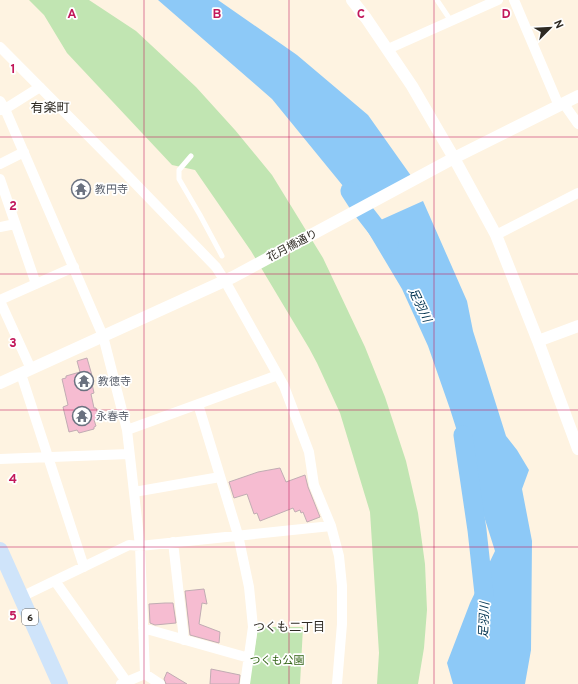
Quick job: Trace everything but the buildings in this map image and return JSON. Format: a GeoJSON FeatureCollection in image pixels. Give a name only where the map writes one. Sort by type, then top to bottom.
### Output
{"type":"FeatureCollection","features":[{"type":"Feature","properties":{"kind":"main road","name":"6"},"geometry":{"type":"LineString","coordinates":[[0,550],[60,684]]}},
{"type":"Feature","properties":{"kind":"street"},"geometry":{"type":"LineString","coordinates":[[352,0],[388,48],[412,86],[450,161],[496,235],[538,342],[574,426],[578,449]]}},
{"type":"Feature","properties":{"kind":"street"},"geometry":{"type":"LineString","coordinates":[[388,48],[498,0]]}},
{"type":"Feature","properties":{"kind":"street"},"geometry":{"type":"LineString","coordinates":[[514,0],[561,105],[578,124]]}},
{"type":"Feature","properties":{"kind":"street"},"geometry":{"type":"LineString","coordinates":[[0,47],[210,262],[229,279],[284,386],[309,452],[314,485],[331,526],[338,556],[342,586],[342,631],[338,684]]}},
{"type":"Feature","properties":{"kind":"street"},"geometry":{"type":"LineString","coordinates":[[40,87],[2,106],[24,152],[103,336],[127,430],[140,546],[146,674],[159,684]]}},
{"type":"Feature","properties":{"kind":"street","name":"花月橋通り"},"geometry":{"type":"LineString","coordinates":[[0,383],[229,279],[450,161],[578,96]]}},
{"type":"Feature","properties":{"kind":"street"},"geometry":{"type":"LineString","coordinates":[[0,164],[24,152]]}},
{"type":"Feature","properties":{"kind":"street"},"geometry":{"type":"LineString","coordinates":[[0,179],[36,284]]}},
{"type":"Feature","properties":{"kind":"street"},"geometry":{"type":"LineString","coordinates":[[496,235],[578,193]]}},
{"type":"Feature","properties":{"kind":"street"},"geometry":{"type":"LineString","coordinates":[[0,227],[15,224]]}},
{"type":"Feature","properties":{"kind":"street"},"geometry":{"type":"LineString","coordinates":[[74,268],[0,301],[26,372],[48,457],[84,567]]}},
{"type":"Feature","properties":{"kind":"street"},"geometry":{"type":"LineString","coordinates":[[538,342],[578,326]]}},
{"type":"Feature","properties":{"kind":"street"},"geometry":{"type":"LineString","coordinates":[[127,430],[278,375]]}},
{"type":"Feature","properties":{"kind":"street"},"geometry":{"type":"LineString","coordinates":[[198,404],[238,535],[249,587],[253,627],[245,684]]}},
{"type":"Feature","properties":{"kind":"street"},"geometry":{"type":"LineString","coordinates":[[0,459],[129,454]]}},
{"type":"Feature","properties":{"kind":"street"},"geometry":{"type":"LineString","coordinates":[[134,492],[220,477]]}},
{"type":"Feature","properties":{"kind":"street"},"geometry":{"type":"LineString","coordinates":[[21,597],[129,545],[140,546],[331,526]]}},
{"type":"Feature","properties":{"kind":"street"},"geometry":{"type":"LineString","coordinates":[[173,542],[184,640]]}},
{"type":"Feature","properties":{"kind":"street"},"geometry":{"type":"LineString","coordinates":[[55,581],[124,683],[146,674]]}},
{"type":"Feature","properties":{"kind":"street"},"geometry":{"type":"LineString","coordinates":[[143,628],[249,658]]}},
{"type":"Feature","properties":{"kind":"lane"},"geometry":{"type":"LineString","coordinates":[[437,0],[451,21]]}},
{"type":"Feature","properties":{"kind":"lane"},"geometry":{"type":"LineString","coordinates":[[191,156],[179,170],[179,179],[200,214],[222,256]]}},
{"type":"Feature","properties":{"kind":"green space"},"geometry":{"type":"Polygon","coordinates":[[[29,0],[89,0],[136,31],[196,87],[235,130],[272,175],[323,258],[365,347],[385,397],[406,461],[418,513],[425,564],[427,610],[424,648],[418,684],[377,684],[379,653],[370,512],[340,413],[309,348],[251,251],[195,170],[172,165],[67,53],[44,15],[29,0]]]}},
{"type":"Feature","properties":{"kind":"green space","name":"つくも公園"},"geometry":{"type":"Polygon","coordinates":[[[258,627],[303,627],[300,684],[249,684],[258,627]]]}},
{"type":"Feature","properties":{"kind":"water"},"geometry":{"type":"Polygon","coordinates":[[[158,0],[218,0],[297,55],[368,115],[414,180],[361,208],[272,99],[158,0]]]}},
{"type":"Feature","properties":{"kind":"water"},"geometry":{"type":"Polygon","coordinates":[[[423,201],[467,301],[473,331],[506,436],[517,450],[529,470],[522,489],[532,541],[531,650],[525,684],[453,684],[447,663],[470,603],[495,551],[450,409],[428,346],[402,289],[365,227],[423,201]]]}},
{"type":"Feature","properties":{"kind":"waterway","name":"足羽川"},"geometry":{"type":"LineString","coordinates":[[350,191],[361,208],[389,244]]}},
{"type":"Feature","properties":{"kind":"waterway","name":"足羽川"},"geometry":{"type":"LineString","coordinates":[[463,435],[477,530],[485,603]]}},
{"type":"Feature","properties":{"kind":"place","name":"教円寺"},"geometry":{"type":"Point","coordinates":[81,189]}},
{"type":"Feature","properties":{"kind":"place","name":"教徳寺"},"geometry":{"type":"Point","coordinates":[84,381]}},
{"type":"Feature","properties":{"kind":"place","name":"永春寺"},"geometry":{"type":"Point","coordinates":[82,416]}},
{"type":"Feature","properties":{"kind":"district","name":"有楽町"},"geometry":{"type":"Point","coordinates":[50,107]}},
{"type":"Feature","properties":{"kind":"district","name":"つくも二丁目"},"geometry":{"type":"Point","coordinates":[289,627]}}]}
